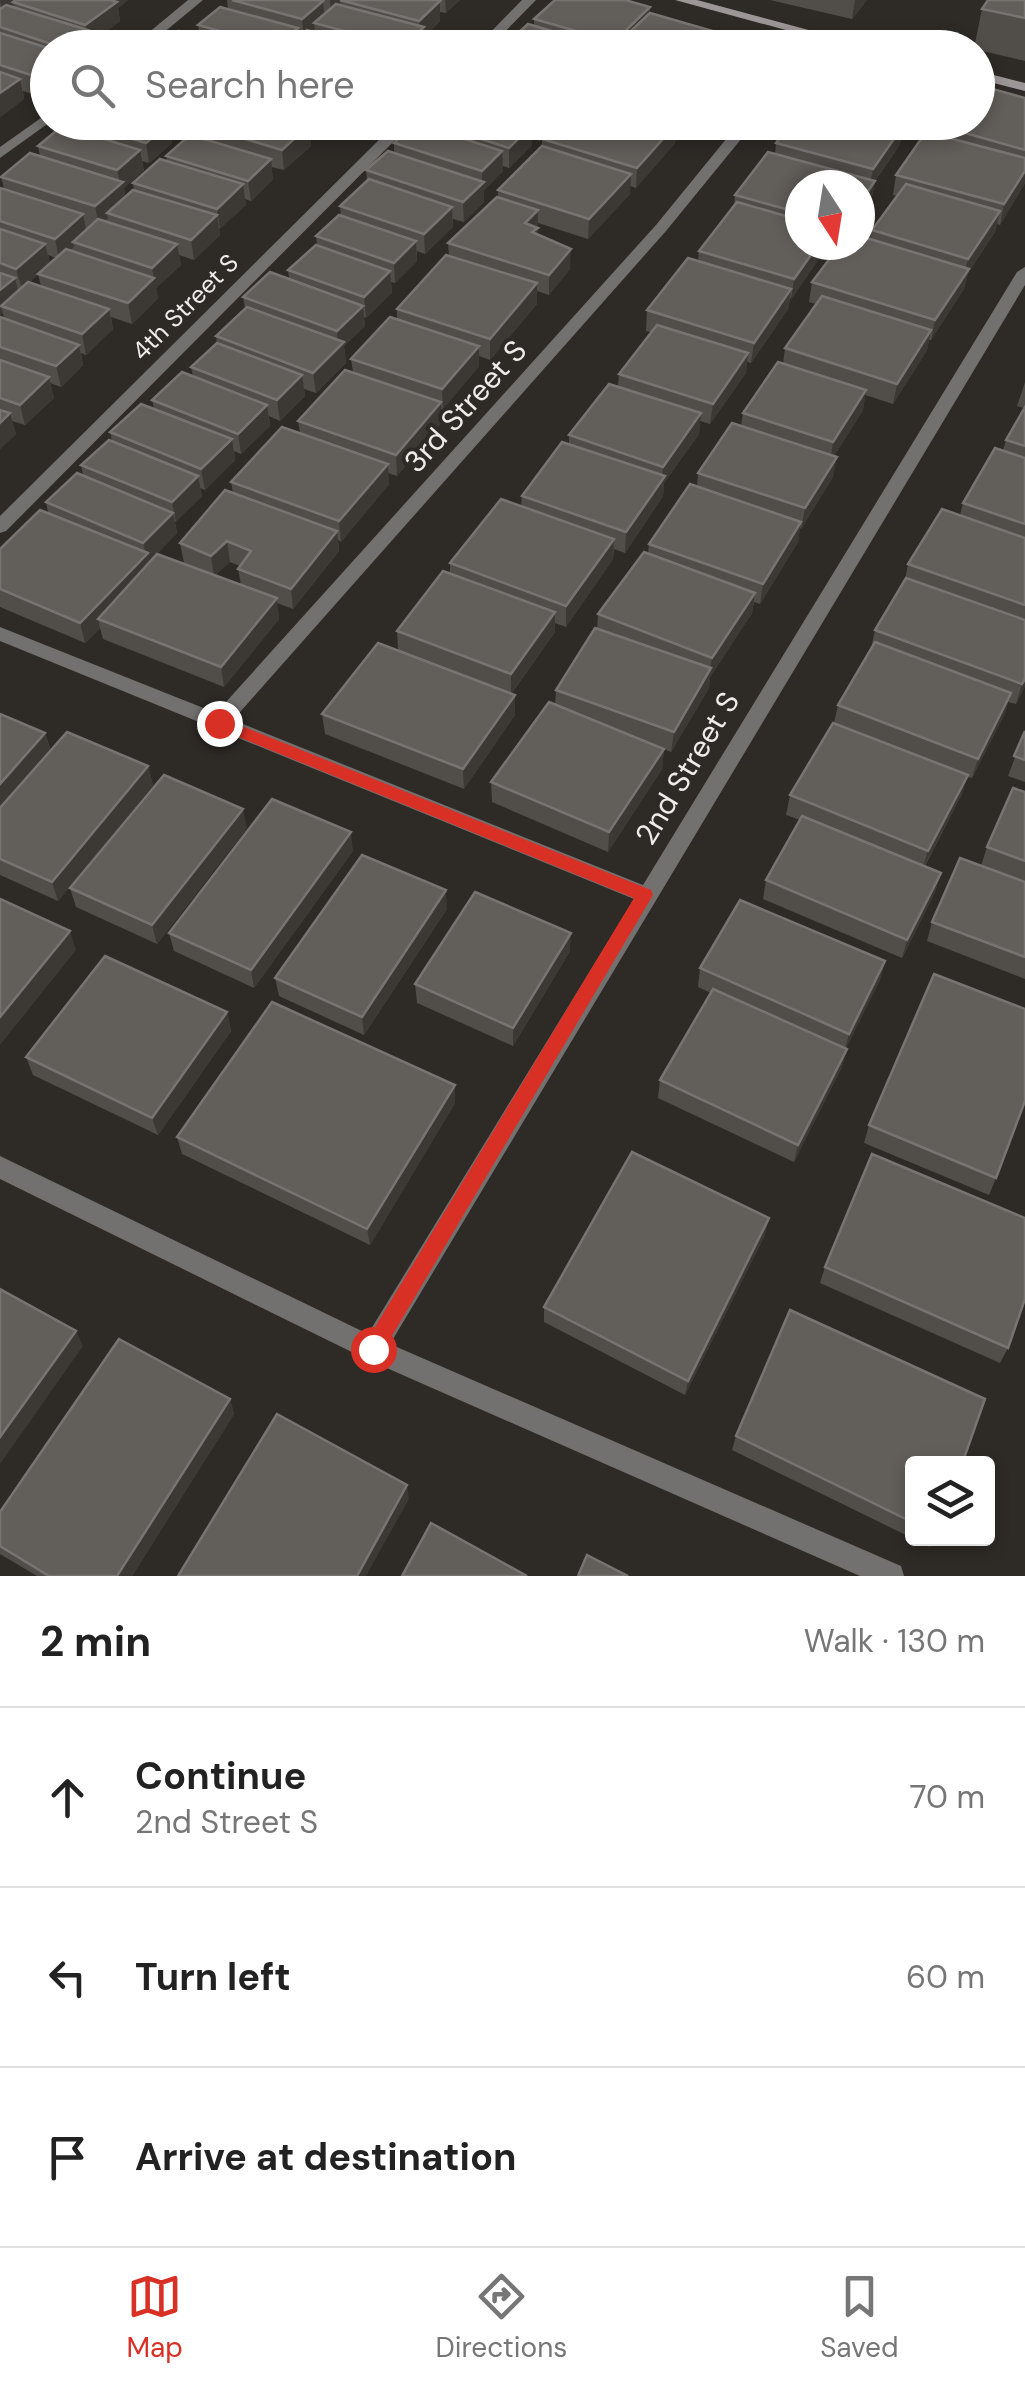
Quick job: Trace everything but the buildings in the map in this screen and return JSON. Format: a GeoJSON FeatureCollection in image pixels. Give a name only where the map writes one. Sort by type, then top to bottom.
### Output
{"type":"FeatureCollection","features":[{"type":"Feature","properties":{"kind":"main road"},"geometry":{"type":"LineString","coordinates":[[682,0],[801,30]]}},
{"type":"Feature","properties":{"kind":"main road"},"geometry":{"type":"LineString","coordinates":[[995,79],[1025,87]]}},
{"type":"Feature","properties":{"kind":"street"},"geometry":{"type":"LineString","coordinates":[[158,30],[196,0]]}},
{"type":"Feature","properties":{"kind":"street"},"geometry":{"type":"LineString","coordinates":[[499,30],[529,0]]}},
{"type":"Feature","properties":{"kind":"street"},"geometry":{"type":"LineString","coordinates":[[0,154],[30,130]]}},
{"type":"Feature","properties":{"kind":"street","name":"4th Street S"},"geometry":{"type":"LineString","coordinates":[[0,527],[388,140]]}},
{"type":"Feature","properties":{"kind":"street","name":"3rd Street S"},"geometry":{"type":"LineString","coordinates":[[219,723],[661,228],[733,140]]}},
{"type":"Feature","properties":{"kind":"street","name":"2nd Street S"},"geometry":{"type":"LineString","coordinates":[[373,1349],[1025,272]]}},
{"type":"Feature","properties":{"kind":"street"},"geometry":{"type":"LineString","coordinates":[[0,634],[645,895]]}},
{"type":"Feature","properties":{"kind":"street"},"geometry":{"type":"LineString","coordinates":[[0,1167],[373,1349],[891,1576]]}},
{"type":"Feature","properties":{"kind":"route"},"geometry":{"type":"LineString","coordinates":[[219,723],[645,895],[373,1349]]}}]}
